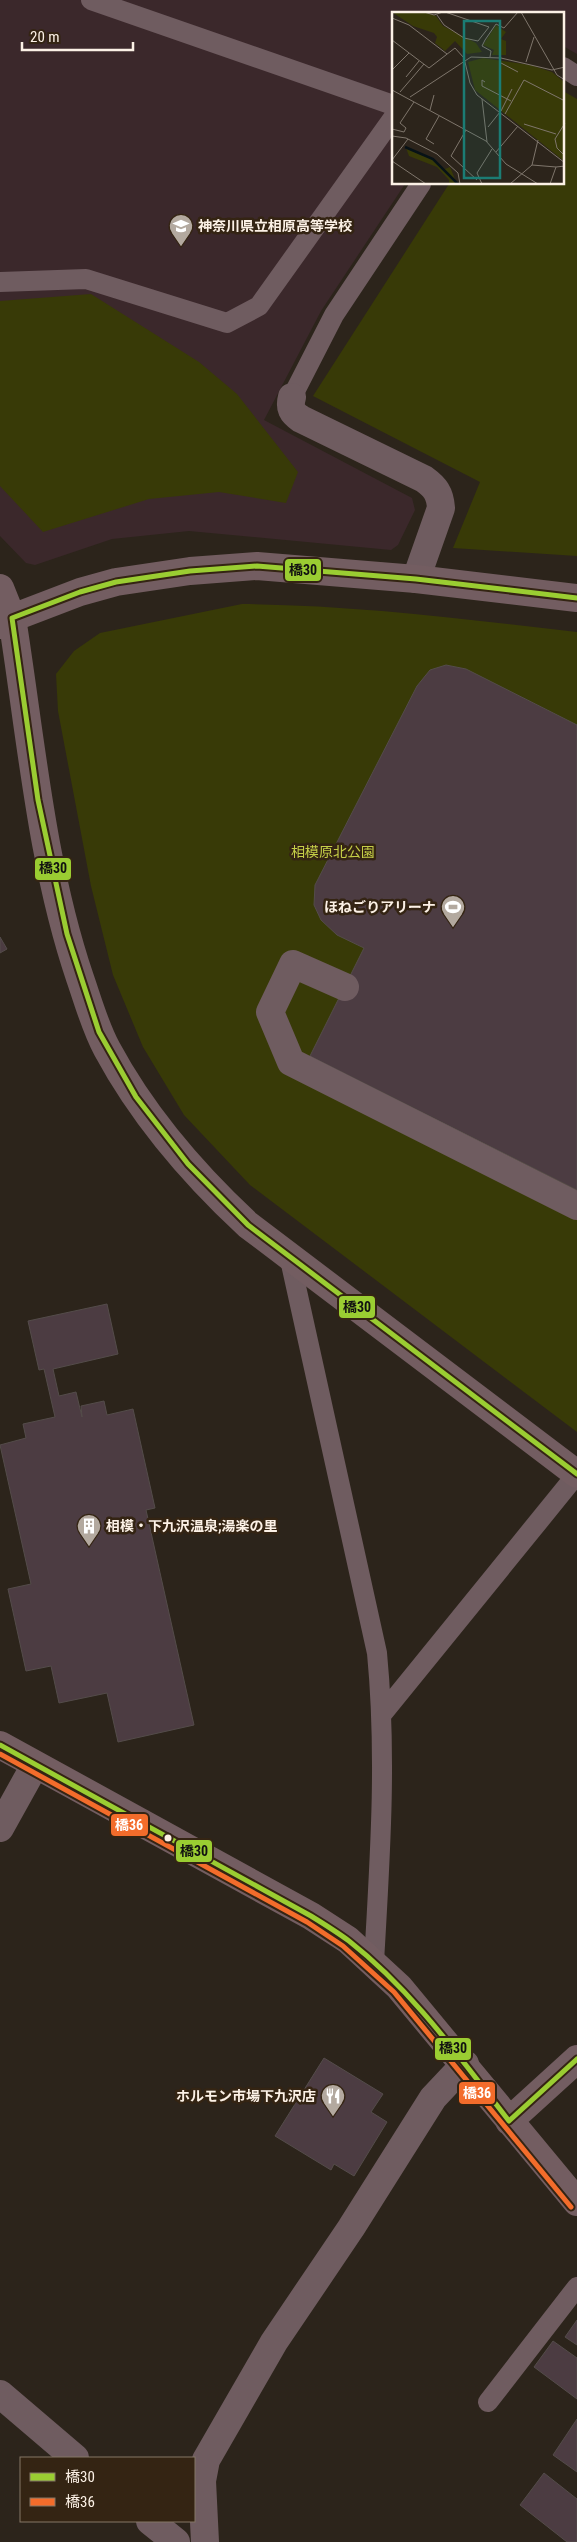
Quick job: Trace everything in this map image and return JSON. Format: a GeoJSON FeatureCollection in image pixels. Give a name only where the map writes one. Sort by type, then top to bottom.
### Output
{"type":"FeatureCollection","features":[{"type":"Feature","properties":{"kind":"street"},"geometry":{"type":"LineString","coordinates":[[292,397],[290,406],[294,414],[301,419],[424,479],[434,486],[440,496],[441,508],[416,579]]}},
{"type":"Feature","properties":{"kind":"street"},"geometry":{"type":"LineString","coordinates":[[6,622],[80,592],[116,582],[190,571],[257,566],[416,579],[577,598]]}},
{"type":"Feature","properties":{"kind":"street"},"geometry":{"type":"LineString","coordinates":[[0,588],[64,927],[90,1007],[106,1047],[132,1091],[184,1161],[242,1219],[577,1474]]}},
{"type":"Feature","properties":{"kind":"street"},"geometry":{"type":"LineString","coordinates":[[345,987],[293,964],[270,1012],[291,1062],[577,1206]]}},
{"type":"Feature","properties":{"kind":"street"},"geometry":{"type":"LineString","coordinates":[[0,1746],[310,1916],[348,1940],[374,1962],[422,2012],[577,2202]]}},
{"type":"Feature","properties":{"kind":"street"},"geometry":{"type":"LineString","coordinates":[[0,1828],[35,1765]]}},
{"type":"Feature","properties":{"kind":"street"},"geometry":{"type":"LineString","coordinates":[[509,2121],[577,2059]]}},
{"type":"Feature","properties":{"kind":"street"},"geometry":{"type":"LineString","coordinates":[[205,2542],[202,2481],[206,2460],[274,2342],[351,2228],[433,2098],[465,2064]]}},
{"type":"Feature","properties":{"kind":"street"},"geometry":{"type":"LineString","coordinates":[[0,2394],[73,2457]]}},
{"type":"Feature","properties":{"kind":"street"},"geometry":{"type":"LineString","coordinates":[[151,2522],[176,2542]]}},
{"type":"Feature","properties":{"kind":"lane"},"geometry":{"type":"LineString","coordinates":[[91,0],[392,105]]}},
{"type":"Feature","properties":{"kind":"lane"},"geometry":{"type":"LineString","coordinates":[[564,68],[577,76]]}},
{"type":"Feature","properties":{"kind":"lane"},"geometry":{"type":"LineString","coordinates":[[0,282],[86,280],[227,323],[259,306],[392,119]]}},
{"type":"Feature","properties":{"kind":"lane"},"geometry":{"type":"LineString","coordinates":[[292,397],[334,315],[420,185]]}},
{"type":"Feature","properties":{"kind":"lane"},"geometry":{"type":"LineString","coordinates":[[289,1255],[377,1653],[383,1712],[383,1800],[374,1962]]}},
{"type":"Feature","properties":{"kind":"lane"},"geometry":{"type":"LineString","coordinates":[[383,1712],[577,1474]]}},
{"type":"Feature","properties":{"kind":"lane"},"geometry":{"type":"LineString","coordinates":[[488,2402],[577,2288]]}},
{"type":"Feature","properties":{"kind":"shaded area","name":"神奈川県立相原高等学校"},"geometry":{"type":"Polygon","coordinates":[[[0,0],[577,0],[577,54],[564,47],[564,12],[392,12],[392,185],[404,185],[321,311],[264,420],[412,498],[415,510],[398,545],[391,550],[189,531],[112,539],[35,565],[26,563],[0,536],[0,0]]]}},
{"type":"Feature","properties":{"kind":"green space"},"geometry":{"type":"Polygon","coordinates":[[[564,92],[577,99],[577,556],[453,548],[480,482],[313,396],[448,185],[564,185],[564,92]]]}},
{"type":"Feature","properties":{"kind":"green space"},"geometry":{"type":"Polygon","coordinates":[[[91,294],[199,362],[237,394],[298,472],[286,503],[219,492],[149,499],[43,532],[0,486],[0,301],[91,294]]]}},
{"type":"Feature","properties":{"kind":"green space","name":"相模原北公園"},"geometry":{"type":"Polygon","coordinates":[[[242,604],[368,610],[577,632],[577,1432],[250,1185],[184,1115],[143,1047],[113,975],[91,886],[58,711],[56,674],[74,651],[100,633],[242,604]]]}},
{"type":"Feature","properties":{"kind":"building","name":"ほねごりアリーナ"},"geometry":{"type":"Polygon","coordinates":[[[446,665],[466,669],[577,725],[577,1190],[310,1056],[364,948],[337,935],[321,920],[314,905],[315,885],[417,686],[430,670],[446,665]]]}},
{"type":"Feature","properties":{"kind":"building"},"geometry":{"type":"Polygon","coordinates":[[[0,937],[7,949],[0,953],[0,937]]]}},
{"type":"Feature","properties":{"kind":"building","name":"相模・下九沢温泉;湯楽の里"},"geometry":{"type":"Polygon","coordinates":[[[107,1304],[118,1354],[53,1369],[59,1396],[76,1392],[82,1417],[81,1406],[104,1401],[107,1415],[133,1409],[155,1508],[146,1510],[194,1725],[118,1742],[107,1693],[59,1703],[51,1666],[26,1671],[8,1589],[31,1584],[0,1445],[26,1438],[23,1424],[55,1417],[44,1369],[39,1370],[28,1321],[107,1304]]]}},
{"type":"Feature","properties":{"kind":"building","name":"ホルモン市場下九沢店"},"geometry":{"type":"Polygon","coordinates":[[[324,2058],[383,2094],[371,2112],[387,2122],[354,2176],[334,2164],[331,2170],[275,2136],[324,2058]]]}},
{"type":"Feature","properties":{"kind":"building"},"geometry":{"type":"Polygon","coordinates":[[[577,2320],[577,2345],[565,2337],[577,2320]]]}},
{"type":"Feature","properties":{"kind":"building"},"geometry":{"type":"Polygon","coordinates":[[[553,2341],[577,2358],[577,2399],[534,2367],[553,2341]]]}},
{"type":"Feature","properties":{"kind":"building"},"geometry":{"type":"Polygon","coordinates":[[[577,2419],[577,2472],[553,2455],[577,2419]]]}},
{"type":"Feature","properties":{"kind":"building"},"geometry":{"type":"Polygon","coordinates":[[[544,2473],[577,2499],[577,2542],[567,2542],[520,2505],[544,2473]]]}},
{"type":"Feature","properties":{"kind":"transit line","name":"橋30"},"geometry":{"type":"LineString","coordinates":[[577,598],[416,579],[257,566],[190,571],[116,582],[80,592],[12,618],[38,800],[67,934],[99,1032],[136,1097],[188,1164],[248,1225],[577,1474]]}},
{"type":"Feature","properties":{"kind":"transit line","name":"橋30"},"geometry":{"type":"LineString","coordinates":[[0,1745],[311,1916],[349,1941],[394,1981],[415,2003],[509,2121],[577,2059]]}},
{"type":"Feature","properties":{"kind":"transit line","name":"橋36"},"geometry":{"type":"LineString","coordinates":[[0,1754],[307,1922],[343,1946],[394,1992],[571,2207]]}},
{"type":"Feature","properties":{"kind":"place","name":"神奈川県立相原高等学校"},"geometry":{"type":"Point","coordinates":[181,247]}},
{"type":"Feature","properties":{"kind":"place","name":"ほねごりアリーナ"},"geometry":{"type":"Point","coordinates":[453,928]}},
{"type":"Feature","properties":{"kind":"place","name":"相模・下九沢温泉;湯楽の里"},"geometry":{"type":"Point","coordinates":[89,1547]}},
{"type":"Feature","properties":{"kind":"place","name":"ホルモン市場下九沢店"},"geometry":{"type":"Point","coordinates":[333,2117]}}]}
